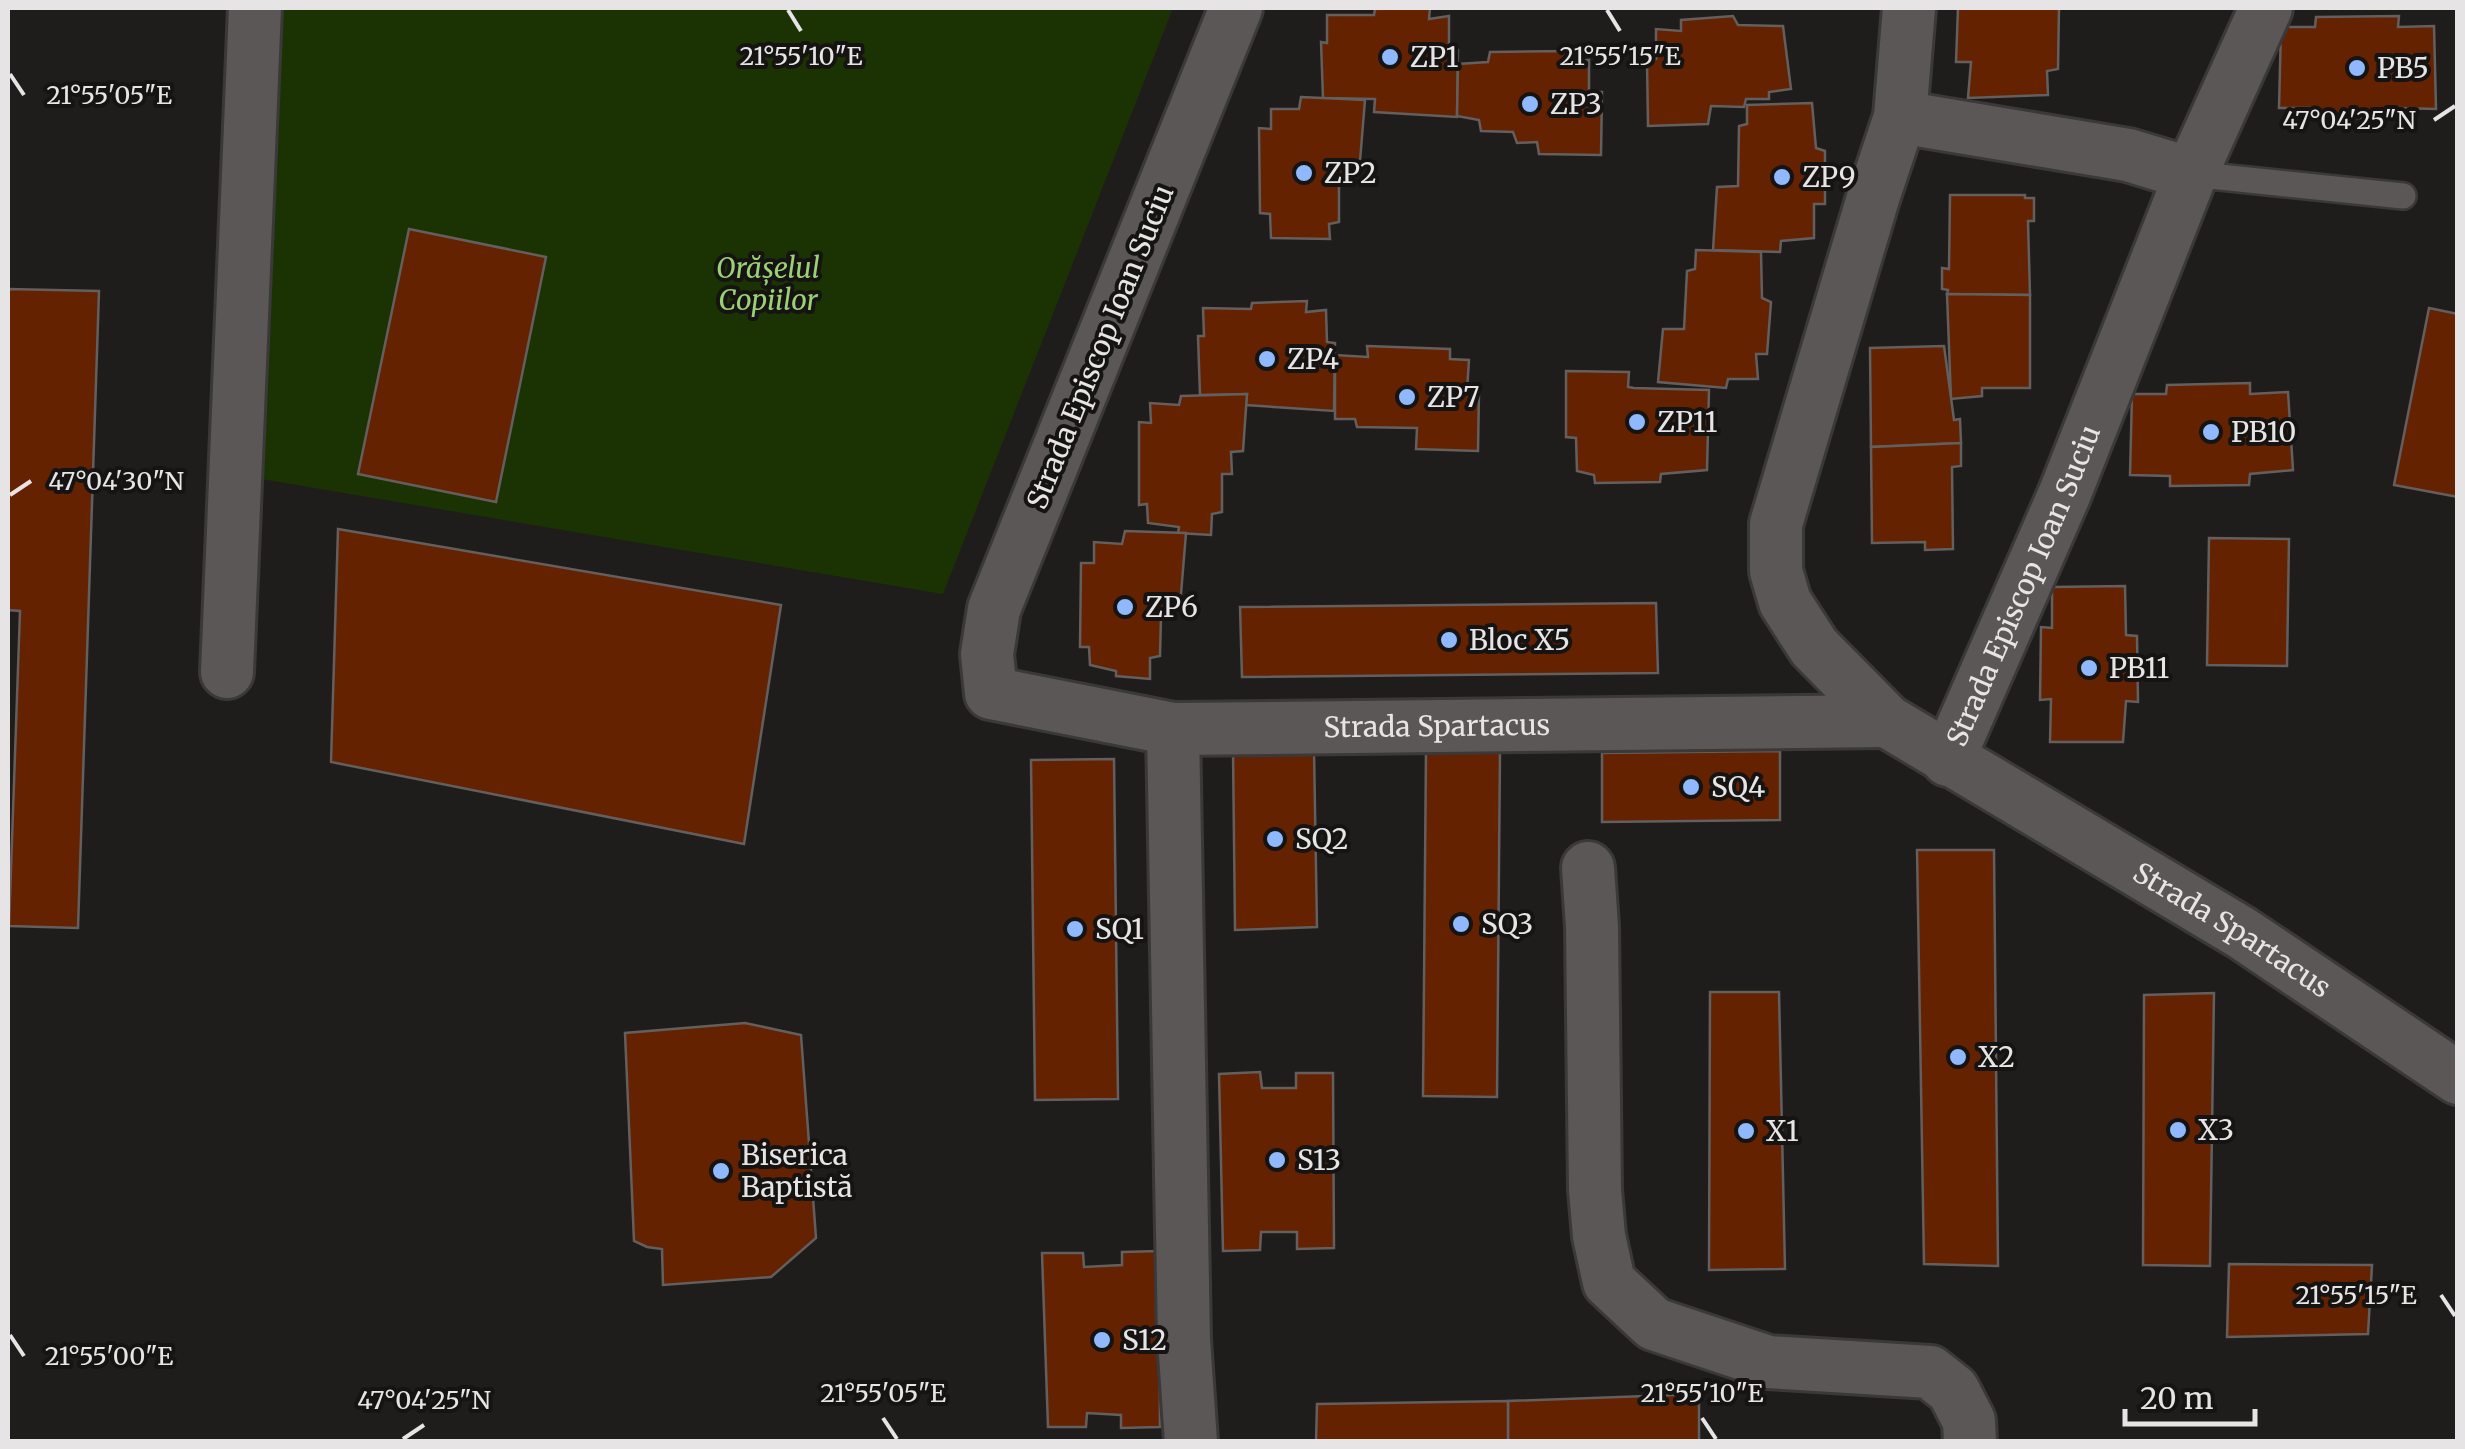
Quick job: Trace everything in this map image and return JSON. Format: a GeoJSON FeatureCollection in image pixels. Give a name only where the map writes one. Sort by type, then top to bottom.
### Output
{"type":"FeatureCollection","features":[{"type":"Feature","properties":{"kind":"street"},"geometry":{"type":"LineString","coordinates":[[226,672],[256,8]]}},
{"type":"Feature","properties":{"kind":"street","name":"Strada Episcop Ioan Suciu"},"geometry":{"type":"LineString","coordinates":[[991,692],[987,654],[994,608],[1236,8]]}},
{"type":"Feature","properties":{"kind":"street","name":"Strada Episcop Ioan Suciu"},"geometry":{"type":"LineString","coordinates":[[1909,8],[1900,117],[1872,198],[1776,524],[1776,572],[1785,602],[1814,647],[1887,721],[1948,760],[2065,493],[2191,174],[2266,8]]}},
{"type":"Feature","properties":{"kind":"street"},"geometry":{"type":"LineString","coordinates":[[1900,117],[2128,154],[2191,174]]}},
{"type":"Feature","properties":{"kind":"street","name":"Strada Spartacus"},"geometry":{"type":"LineString","coordinates":[[991,692],[1173,729],[1887,721]]}},
{"type":"Feature","properties":{"kind":"street"},"geometry":{"type":"LineString","coordinates":[[1173,729],[1184,1340],[1191,1442]]}},
{"type":"Feature","properties":{"kind":"street","name":"Strada Spartacus"},"geometry":{"type":"LineString","coordinates":[[1948,760],[2242,932],[2458,1078]]}},
{"type":"Feature","properties":{"kind":"street"},"geometry":{"type":"LineString","coordinates":[[1588,868],[1593,946],[1595,1190],[1609,1282],[1654,1324],[1768,1362],[1930,1372],[1953,1390],[1969,1421],[1970,1442]]}},
{"type":"Feature","properties":{"kind":"lane"},"geometry":{"type":"LineString","coordinates":[[2191,174],[2402,196]]}},
{"type":"Feature","properties":{"kind":"green space","name":"Orășelul Copiilor"},"geometry":{"type":"Polygon","coordinates":[[[261,8],[1173,8],[943,594],[243,476],[261,8]]]}},
{"type":"Feature","properties":{"kind":"building","name":"ZP1"},"geometry":{"type":"Polygon","coordinates":[[[1430,8],[1429,19],[1449,16],[1449,48],[1458,50],[1457,117],[1374,112],[1375,99],[1323,98],[1321,42],[1327,43],[1327,15],[1374,15],[1375,9],[1430,8]]]}},
{"type":"Feature","properties":{"kind":"building"},"geometry":{"type":"Polygon","coordinates":[[[1958,8],[2059,8],[2058,69],[2047,71],[2048,95],[1968,98],[1971,62],[1956,62],[1958,8]]]}},
{"type":"Feature","properties":{"kind":"building"},"geometry":{"type":"Polygon","coordinates":[[[1733,16],[1738,25],[1783,26],[1791,89],[1769,92],[1769,99],[1746,99],[1744,107],[1711,106],[1708,124],[1648,126],[1647,61],[1656,59],[1656,29],[1681,31],[1681,20],[1733,16]]]}},
{"type":"Feature","properties":{"kind":"building","name":"PB5"},"geometry":{"type":"Polygon","coordinates":[[[2399,16],[2398,27],[2434,26],[2436,109],[2398,108],[2397,118],[2319,118],[2318,108],[2279,108],[2281,27],[2315,27],[2316,17],[2399,16]]]}},
{"type":"Feature","properties":{"kind":"building","name":"ZP3"},"geometry":{"type":"Polygon","coordinates":[[[1570,51],[1569,62],[1589,60],[1589,92],[1602,92],[1601,155],[1539,154],[1537,142],[1517,143],[1513,132],[1481,131],[1479,120],[1457,116],[1458,64],[1488,62],[1490,52],[1570,51]]]}},
{"type":"Feature","properties":{"kind":"building","name":"ZP2"},"geometry":{"type":"Polygon","coordinates":[[[1301,97],[1365,100],[1360,161],[1348,162],[1349,183],[1339,184],[1339,222],[1329,224],[1330,239],[1271,238],[1270,214],[1260,213],[1259,128],[1271,129],[1271,109],[1299,109],[1301,97]]]}},
{"type":"Feature","properties":{"kind":"building","name":"ZP9"},"geometry":{"type":"Polygon","coordinates":[[[1812,103],[1816,148],[1825,151],[1825,204],[1814,204],[1814,238],[1781,241],[1780,252],[1713,250],[1717,187],[1738,186],[1739,126],[1747,124],[1747,105],[1812,103]]]}},
{"type":"Feature","properties":{"kind":"building"},"geometry":{"type":"Polygon","coordinates":[[[1950,195],[2034,198],[2034,221],[2028,221],[2030,295],[1947,294],[1948,290],[1942,289],[1942,268],[1949,269],[1950,195]]]}},
{"type":"Feature","properties":{"kind":"building"},"geometry":{"type":"Polygon","coordinates":[[[409,229],[546,257],[496,502],[358,474],[409,229]]]}},
{"type":"Feature","properties":{"kind":"building"},"geometry":{"type":"Polygon","coordinates":[[[1696,250],[1761,252],[1762,298],[1771,302],[1767,354],[1756,354],[1758,379],[1728,379],[1726,388],[1658,382],[1663,329],[1684,329],[1687,271],[1695,269],[1696,250]]]}},
{"type":"Feature","properties":{"kind":"building"},"geometry":{"type":"Polygon","coordinates":[[[8,289],[99,291],[78,928],[9,926],[20,611],[8,610],[8,289]]]}},
{"type":"Feature","properties":{"kind":"building"},"geometry":{"type":"Polygon","coordinates":[[[1947,294],[2030,295],[2030,388],[1982,388],[1982,396],[1951,399],[1947,294]]]}},
{"type":"Feature","properties":{"kind":"building","name":"ZP4"},"geometry":{"type":"Polygon","coordinates":[[[1307,301],[1306,312],[1326,310],[1327,342],[1335,343],[1334,411],[1246,405],[1247,394],[1200,395],[1198,336],[1204,336],[1203,308],[1251,309],[1252,303],[1307,301]]]}},
{"type":"Feature","properties":{"kind":"building"},"geometry":{"type":"Polygon","coordinates":[[[2429,308],[2458,314],[2458,497],[2394,485],[2429,308]]]}},
{"type":"Feature","properties":{"kind":"building","name":"ZP7"},"geometry":{"type":"Polygon","coordinates":[[[1367,346],[1450,349],[1450,359],[1469,360],[1467,391],[1479,391],[1478,451],[1416,449],[1417,428],[1357,427],[1355,419],[1335,419],[1335,355],[1368,357],[1367,346]]]}},
{"type":"Feature","properties":{"kind":"building"},"geometry":{"type":"Polygon","coordinates":[[[1944,346],[1954,420],[1960,419],[1961,443],[1871,447],[1870,348],[1944,346]]]}},
{"type":"Feature","properties":{"kind":"building","name":"ZP11"},"geometry":{"type":"Polygon","coordinates":[[[1566,371],[1629,372],[1628,387],[1634,388],[1709,390],[1707,470],[1661,474],[1660,482],[1595,483],[1594,475],[1577,471],[1576,438],[1566,437],[1566,371]]]}},
{"type":"Feature","properties":{"kind":"building","name":"PB10"},"geometry":{"type":"Polygon","coordinates":[[[2250,383],[2250,394],[2288,392],[2293,470],[2250,474],[2249,485],[2170,486],[2170,476],[2130,475],[2132,394],[2166,394],[2167,385],[2250,383]]]}},
{"type":"Feature","properties":{"kind":"building"},"geometry":{"type":"Polygon","coordinates":[[[1247,394],[1243,451],[1231,452],[1232,474],[1222,474],[1222,512],[1212,514],[1211,535],[1178,533],[1179,527],[1148,523],[1147,504],[1139,505],[1139,422],[1151,423],[1150,403],[1179,405],[1181,396],[1247,394]]]}},
{"type":"Feature","properties":{"kind":"building"},"geometry":{"type":"Polygon","coordinates":[[[1961,443],[1961,466],[1952,467],[1953,549],[1925,550],[1925,542],[1872,543],[1871,447],[1961,443]]]}},
{"type":"Feature","properties":{"kind":"building"},"geometry":{"type":"Polygon","coordinates":[[[338,529],[781,605],[744,844],[331,762],[338,529]]]}},
{"type":"Feature","properties":{"kind":"building","name":"ZP6"},"geometry":{"type":"Polygon","coordinates":[[[1125,531],[1186,533],[1181,594],[1169,596],[1169,618],[1161,617],[1160,656],[1150,658],[1150,679],[1116,676],[1116,671],[1090,665],[1089,647],[1080,647],[1081,563],[1094,563],[1094,542],[1122,544],[1125,531]]]}},
{"type":"Feature","properties":{"kind":"building"},"geometry":{"type":"Polygon","coordinates":[[[2209,538],[2289,539],[2287,666],[2207,665],[2209,538]]]}},
{"type":"Feature","properties":{"kind":"building","name":"PB11"},"geometry":{"type":"Polygon","coordinates":[[[2125,586],[2126,635],[2137,636],[2138,702],[2126,701],[2123,742],[2050,742],[2051,699],[2040,700],[2041,627],[2052,628],[2052,587],[2125,586]]]}},
{"type":"Feature","properties":{"kind":"building","name":"Bloc X5"},"geometry":{"type":"Polygon","coordinates":[[[1656,603],[1658,673],[1242,677],[1240,607],[1656,603]]]}},
{"type":"Feature","properties":{"kind":"building","name":"SQ2"},"geometry":{"type":"Polygon","coordinates":[[[1314,750],[1317,927],[1235,930],[1233,751],[1314,750]]]}},
{"type":"Feature","properties":{"kind":"building","name":"SQ3"},"geometry":{"type":"Polygon","coordinates":[[[1426,750],[1500,751],[1497,1097],[1423,1096],[1426,750]]]}},
{"type":"Feature","properties":{"kind":"building","name":"SQ4"},"geometry":{"type":"Polygon","coordinates":[[[1780,751],[1780,820],[1602,822],[1602,753],[1780,751]]]}},
{"type":"Feature","properties":{"kind":"building","name":"SQ1"},"geometry":{"type":"Polygon","coordinates":[[[1114,759],[1118,1099],[1035,1100],[1031,760],[1114,759]]]}},
{"type":"Feature","properties":{"kind":"building","name":"X2"},"geometry":{"type":"Polygon","coordinates":[[[1917,850],[1994,850],[1998,1266],[1924,1264],[1917,850]]]}},
{"type":"Feature","properties":{"kind":"building","name":"X1"},"geometry":{"type":"Polygon","coordinates":[[[1710,992],[1779,992],[1785,1269],[1709,1270],[1710,992]]]}},
{"type":"Feature","properties":{"kind":"building","name":"X3"},"geometry":{"type":"Polygon","coordinates":[[[2214,993],[2210,1266],[2143,1265],[2144,995],[2214,993]]]}},
{"type":"Feature","properties":{"kind":"building","name":"Biserica Baptistă"},"geometry":{"type":"Polygon","coordinates":[[[745,1023],[801,1035],[816,1238],[771,1277],[663,1285],[662,1249],[634,1241],[625,1033],[745,1023]]]}},
{"type":"Feature","properties":{"kind":"building","name":"S13"},"geometry":{"type":"Polygon","coordinates":[[[1260,1072],[1262,1088],[1296,1088],[1296,1073],[1333,1073],[1334,1248],[1297,1249],[1297,1232],[1261,1232],[1260,1250],[1223,1251],[1219,1074],[1260,1072]]]}},
{"type":"Feature","properties":{"kind":"building","name":"S12"},"geometry":{"type":"Polygon","coordinates":[[[1159,1251],[1160,1427],[1121,1428],[1121,1415],[1087,1413],[1086,1427],[1048,1427],[1042,1253],[1083,1253],[1084,1267],[1122,1265],[1122,1252],[1159,1251]]]}},
{"type":"Feature","properties":{"kind":"building"},"geometry":{"type":"Polygon","coordinates":[[[2229,1264],[2372,1265],[2368,1334],[2227,1337],[2229,1264]]]}},
{"type":"Feature","properties":{"kind":"building"},"geometry":{"type":"Polygon","coordinates":[[[1699,1394],[1699,1442],[1508,1442],[1508,1401],[1699,1394]]]}},
{"type":"Feature","properties":{"kind":"building"},"geometry":{"type":"Polygon","coordinates":[[[1508,1401],[1508,1442],[1316,1442],[1317,1404],[1508,1401]]]}},
{"type":"Feature","properties":{"kind":"place","name":"ZP1"},"geometry":{"type":"Point","coordinates":[1390,57]}},
{"type":"Feature","properties":{"kind":"place","name":"PB5"},"geometry":{"type":"Point","coordinates":[2357,68]}},
{"type":"Feature","properties":{"kind":"place","name":"ZP3"},"geometry":{"type":"Point","coordinates":[1530,104]}},
{"type":"Feature","properties":{"kind":"place","name":"ZP2"},"geometry":{"type":"Point","coordinates":[1304,173]}},
{"type":"Feature","properties":{"kind":"place","name":"ZP9"},"geometry":{"type":"Point","coordinates":[1782,177]}},
{"type":"Feature","properties":{"kind":"place","name":"ZP4"},"geometry":{"type":"Point","coordinates":[1267,359]}},
{"type":"Feature","properties":{"kind":"place","name":"ZP7"},"geometry":{"type":"Point","coordinates":[1407,397]}},
{"type":"Feature","properties":{"kind":"place","name":"ZP11"},"geometry":{"type":"Point","coordinates":[1637,422]}},
{"type":"Feature","properties":{"kind":"place","name":"PB10"},"geometry":{"type":"Point","coordinates":[2211,432]}},
{"type":"Feature","properties":{"kind":"place","name":"ZP6"},"geometry":{"type":"Point","coordinates":[1125,607]}},
{"type":"Feature","properties":{"kind":"place","name":"Bloc X5"},"geometry":{"type":"Point","coordinates":[1449,640]}},
{"type":"Feature","properties":{"kind":"place","name":"PB11"},"geometry":{"type":"Point","coordinates":[2089,668]}},
{"type":"Feature","properties":{"kind":"place","name":"SQ4"},"geometry":{"type":"Point","coordinates":[1691,787]}},
{"type":"Feature","properties":{"kind":"place","name":"SQ2"},"geometry":{"type":"Point","coordinates":[1275,839]}},
{"type":"Feature","properties":{"kind":"place","name":"SQ3"},"geometry":{"type":"Point","coordinates":[1461,924]}},
{"type":"Feature","properties":{"kind":"place","name":"SQ1"},"geometry":{"type":"Point","coordinates":[1075,929]}},
{"type":"Feature","properties":{"kind":"place","name":"X2"},"geometry":{"type":"Point","coordinates":[1958,1057]}},
{"type":"Feature","properties":{"kind":"place","name":"X3"},"geometry":{"type":"Point","coordinates":[2178,1130]}},
{"type":"Feature","properties":{"kind":"place","name":"X1"},"geometry":{"type":"Point","coordinates":[1746,1131]}},
{"type":"Feature","properties":{"kind":"place","name":"S13"},"geometry":{"type":"Point","coordinates":[1277,1160]}},
{"type":"Feature","properties":{"kind":"place","name":"Biserica Baptistă"},"geometry":{"type":"Point","coordinates":[721,1171]}},
{"type":"Feature","properties":{"kind":"place","name":"S12"},"geometry":{"type":"Point","coordinates":[1102,1340]}}]}
